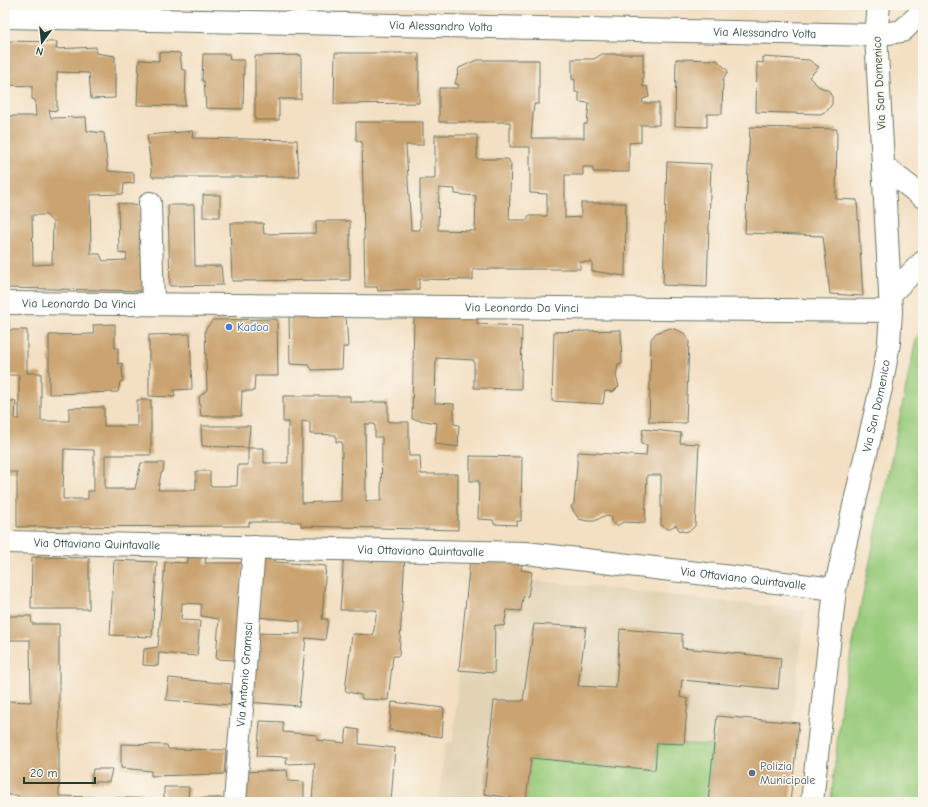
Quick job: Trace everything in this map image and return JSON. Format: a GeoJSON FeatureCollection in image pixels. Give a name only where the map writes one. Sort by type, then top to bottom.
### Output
{"type":"FeatureCollection","features":[{"type":"Feature","properties":{"kind":"street","name":"Via San Domenico"},"geometry":{"type":"LineString","coordinates":[[812,802],[826,588],[881,388],[889,343],[890,302],[876,35],[879,5]]}},
{"type":"Feature","properties":{"kind":"street","name":"Via Alessandro Volta"},"geometry":{"type":"LineString","coordinates":[[5,17],[876,35],[902,31],[923,11]]}},
{"type":"Feature","properties":{"kind":"street"},"geometry":{"type":"LineString","coordinates":[[883,166],[923,197]]}},
{"type":"Feature","properties":{"kind":"street","name":"Via Leonardo Da Vinci"},"geometry":{"type":"LineString","coordinates":[[150,203],[153,304]]}},
{"type":"Feature","properties":{"kind":"street"},"geometry":{"type":"LineString","coordinates":[[890,302],[923,262]]}},
{"type":"Feature","properties":{"kind":"street","name":"Via Leonardo Da Vinci"},"geometry":{"type":"LineString","coordinates":[[5,303],[890,302]]}},
{"type":"Feature","properties":{"kind":"street","name":"Via Ottaviano Quintavalle"},"geometry":{"type":"LineString","coordinates":[[5,542],[526,553],[826,588]]}},
{"type":"Feature","properties":{"kind":"street","name":"Via Antonio Gramsci"},"geometry":{"type":"LineString","coordinates":[[235,802],[254,547]]}},
{"type":"Feature","properties":{"kind":"shaded area"},"geometry":{"type":"Polygon","coordinates":[[[531,580],[805,610],[792,723],[717,716],[713,745],[657,743],[655,770],[531,758],[525,802],[439,802],[445,743],[453,742],[459,670],[494,673],[495,625],[504,626],[507,610],[521,611],[523,597],[528,596],[531,580]]]}},
{"type":"Feature","properties":{"kind":"green space"},"geometry":{"type":"Polygon","coordinates":[[[923,332],[923,802],[831,802],[842,696],[916,339],[923,332]]]}},
{"type":"Feature","properties":{"kind":"green space"},"geometry":{"type":"Polygon","coordinates":[[[657,743],[713,745],[708,802],[525,802],[531,758],[655,770],[657,743]]]}},
{"type":"Feature","properties":{"kind":"building"},"geometry":{"type":"Polygon","coordinates":[[[5,5],[85,5],[85,8],[5,8],[5,5]]]}},
{"type":"Feature","properties":{"kind":"building"},"geometry":{"type":"Polygon","coordinates":[[[5,41],[57,42],[56,49],[96,47],[96,53],[115,56],[115,98],[91,99],[89,73],[57,72],[57,111],[49,110],[51,118],[86,117],[87,131],[104,133],[108,171],[134,173],[134,183],[124,184],[123,194],[90,195],[91,254],[100,254],[103,261],[126,260],[127,254],[119,253],[118,203],[140,206],[140,251],[144,252],[144,291],[5,288],[8,216],[5,215],[5,116],[36,116],[35,100],[32,99],[32,86],[5,85],[5,41]],[[32,215],[33,265],[52,264],[53,222],[46,215],[32,215]]]}},
{"type":"Feature","properties":{"kind":"building"},"geometry":{"type":"Polygon","coordinates":[[[159,52],[180,53],[182,70],[186,70],[185,106],[137,105],[139,60],[159,61],[159,52]]]}},
{"type":"Feature","properties":{"kind":"building"},"geometry":{"type":"Polygon","coordinates":[[[335,53],[419,53],[419,103],[334,104],[335,53]]]}},
{"type":"Feature","properties":{"kind":"building"},"geometry":{"type":"Polygon","coordinates":[[[203,54],[229,54],[230,60],[244,60],[243,109],[206,108],[204,81],[202,81],[203,54]]]}},
{"type":"Feature","properties":{"kind":"building"},"geometry":{"type":"Polygon","coordinates":[[[602,54],[643,54],[643,87],[647,86],[649,97],[643,99],[642,103],[659,103],[659,125],[641,125],[641,142],[629,143],[629,172],[593,172],[593,167],[583,167],[583,175],[565,175],[565,218],[581,217],[581,203],[626,203],[625,276],[592,271],[592,262],[580,262],[580,269],[473,269],[473,280],[419,279],[419,289],[378,291],[377,287],[365,287],[362,142],[356,140],[356,122],[423,122],[423,145],[406,145],[411,230],[420,230],[420,179],[435,179],[435,135],[477,135],[477,159],[508,159],[511,164],[509,220],[528,220],[528,216],[547,216],[547,194],[530,193],[530,147],[510,147],[510,122],[439,122],[439,88],[458,88],[458,84],[455,84],[459,68],[477,60],[539,60],[539,104],[534,104],[531,138],[584,138],[584,124],[587,124],[589,103],[579,102],[579,93],[575,92],[575,80],[572,79],[572,59],[594,59],[602,54]],[[439,188],[438,230],[475,231],[476,196],[455,194],[455,189],[439,188]]]}},
{"type":"Feature","properties":{"kind":"building"},"geometry":{"type":"Polygon","coordinates":[[[301,55],[301,99],[279,99],[279,120],[255,120],[255,56],[301,55]]]}},
{"type":"Feature","properties":{"kind":"building"},"geometry":{"type":"Polygon","coordinates":[[[763,57],[809,60],[819,67],[809,77],[818,86],[829,91],[832,97],[832,104],[827,111],[820,114],[756,112],[757,62],[763,63],[763,57]]]}},
{"type":"Feature","properties":{"kind":"building"},"geometry":{"type":"Polygon","coordinates":[[[676,59],[717,60],[728,71],[723,79],[722,114],[707,114],[707,127],[675,126],[676,59]]]}},
{"type":"Feature","properties":{"kind":"building"},"geometry":{"type":"Polygon","coordinates":[[[750,127],[837,129],[836,199],[857,200],[863,296],[830,294],[823,236],[745,233],[750,127]]]}},
{"type":"Feature","properties":{"kind":"building"},"geometry":{"type":"Polygon","coordinates":[[[193,131],[192,138],[297,140],[299,177],[152,177],[147,135],[193,131]]]}},
{"type":"Feature","properties":{"kind":"building"},"geometry":{"type":"Polygon","coordinates":[[[667,162],[711,164],[707,287],[663,285],[667,162]]]}},
{"type":"Feature","properties":{"kind":"building"},"geometry":{"type":"Polygon","coordinates":[[[203,195],[220,195],[220,217],[203,217],[203,195]]]}},
{"type":"Feature","properties":{"kind":"building"},"geometry":{"type":"Polygon","coordinates":[[[168,205],[194,205],[195,266],[221,266],[223,285],[170,286],[168,205]]]}},
{"type":"Feature","properties":{"kind":"building"},"geometry":{"type":"Polygon","coordinates":[[[316,221],[350,221],[350,280],[232,281],[230,223],[263,223],[264,234],[316,233],[316,221]]]}},
{"type":"Feature","properties":{"kind":"building"},"geometry":{"type":"Polygon","coordinates":[[[346,314],[348,347],[343,347],[342,369],[312,370],[309,365],[290,364],[289,316],[346,314]]]}},
{"type":"Feature","properties":{"kind":"building"},"geometry":{"type":"Polygon","coordinates":[[[414,314],[477,315],[477,324],[522,326],[521,389],[474,388],[474,360],[436,358],[435,403],[454,404],[454,424],[459,425],[458,447],[435,444],[437,423],[412,419],[414,314]]]}},
{"type":"Feature","properties":{"kind":"building"},"geometry":{"type":"Polygon","coordinates":[[[277,319],[278,376],[255,376],[254,391],[242,391],[241,416],[201,416],[199,397],[207,390],[205,330],[213,320],[277,319]]]}},
{"type":"Feature","properties":{"kind":"building"},"geometry":{"type":"Polygon","coordinates":[[[5,322],[9,322],[9,330],[27,330],[27,373],[41,373],[41,421],[69,421],[69,408],[104,407],[104,426],[137,426],[137,400],[151,400],[151,455],[105,455],[105,489],[135,489],[141,463],[164,463],[158,490],[196,490],[196,471],[210,471],[210,486],[237,486],[238,465],[248,465],[248,448],[264,448],[264,463],[288,463],[288,422],[283,422],[283,396],[350,396],[350,402],[388,402],[388,422],[409,422],[409,456],[420,456],[421,474],[458,474],[458,530],[301,526],[301,522],[249,522],[249,526],[17,527],[17,472],[5,472],[5,401],[16,401],[15,419],[19,419],[19,375],[5,375],[5,322]],[[302,421],[302,503],[341,501],[342,442],[336,442],[336,435],[310,434],[310,422],[302,421]],[[365,424],[366,501],[381,501],[382,437],[375,437],[375,424],[365,424]],[[64,449],[63,499],[88,499],[88,491],[94,491],[94,450],[64,449]]]}},
{"type":"Feature","properties":{"kind":"building"},"geometry":{"type":"Polygon","coordinates":[[[115,324],[115,348],[118,348],[118,364],[122,363],[123,381],[120,382],[118,392],[49,394],[49,335],[94,334],[93,325],[115,324]]]}},
{"type":"Feature","properties":{"kind":"building"},"geometry":{"type":"Polygon","coordinates":[[[670,328],[685,334],[689,341],[686,423],[649,422],[651,339],[656,333],[670,328]]]}},
{"type":"Feature","properties":{"kind":"building"},"geometry":{"type":"Polygon","coordinates":[[[621,330],[622,364],[618,365],[616,376],[619,386],[613,392],[605,391],[603,404],[552,401],[554,332],[621,330]]]}},
{"type":"Feature","properties":{"kind":"building"},"geometry":{"type":"Polygon","coordinates":[[[190,334],[192,389],[174,390],[175,397],[149,396],[149,335],[190,334]]]}},
{"type":"Feature","properties":{"kind":"building"},"geometry":{"type":"Polygon","coordinates":[[[201,426],[250,426],[248,448],[202,446],[201,426]]]}},
{"type":"Feature","properties":{"kind":"building"},"geometry":{"type":"Polygon","coordinates":[[[643,429],[681,433],[680,443],[699,444],[695,526],[691,530],[685,532],[679,530],[676,525],[668,529],[661,525],[661,475],[647,475],[645,523],[623,522],[617,526],[612,522],[612,517],[604,516],[595,521],[587,521],[579,519],[571,506],[574,504],[578,452],[646,456],[647,445],[641,444],[643,429]]]}},
{"type":"Feature","properties":{"kind":"building"},"geometry":{"type":"Polygon","coordinates":[[[470,456],[522,457],[521,521],[517,521],[517,525],[494,524],[493,520],[478,519],[479,481],[470,481],[470,456]]]}},
{"type":"Feature","properties":{"kind":"building"},"geometry":{"type":"Polygon","coordinates":[[[263,549],[275,551],[275,562],[326,566],[322,619],[328,619],[325,640],[306,638],[299,706],[247,702],[253,633],[300,634],[300,621],[257,617],[263,549]]]}},
{"type":"Feature","properties":{"kind":"building"},"geometry":{"type":"Polygon","coordinates":[[[207,551],[205,563],[243,563],[236,660],[216,659],[219,619],[201,616],[201,604],[182,603],[181,620],[200,621],[197,656],[159,653],[158,666],[143,665],[144,649],[158,647],[165,562],[187,563],[190,552],[207,551]]]}},
{"type":"Feature","properties":{"kind":"building"},"geometry":{"type":"Polygon","coordinates":[[[344,553],[405,556],[399,656],[393,656],[388,700],[362,699],[361,695],[345,691],[352,634],[373,635],[377,610],[340,610],[344,553]]]}},
{"type":"Feature","properties":{"kind":"building"},"geometry":{"type":"Polygon","coordinates":[[[32,557],[89,558],[89,609],[31,609],[32,557]]]}},
{"type":"Feature","properties":{"kind":"building"},"geometry":{"type":"Polygon","coordinates":[[[470,559],[522,564],[521,570],[532,572],[528,596],[523,597],[521,611],[507,610],[504,626],[495,625],[494,673],[459,670],[470,559]]]}},
{"type":"Feature","properties":{"kind":"building"},"geometry":{"type":"Polygon","coordinates":[[[114,560],[157,562],[152,637],[110,635],[114,560]]]}},
{"type":"Feature","properties":{"kind":"building"},"geometry":{"type":"Polygon","coordinates":[[[5,616],[31,616],[32,624],[59,624],[59,796],[164,799],[164,787],[189,787],[188,798],[222,798],[221,802],[19,802],[18,795],[5,795],[5,701],[31,702],[30,640],[5,640],[5,616]]]}},
{"type":"Feature","properties":{"kind":"building"},"geometry":{"type":"Polygon","coordinates":[[[534,624],[586,627],[578,686],[616,688],[620,629],[682,634],[682,648],[781,658],[778,689],[682,680],[680,697],[688,699],[684,744],[657,743],[655,770],[531,758],[526,800],[484,794],[494,701],[523,701],[534,624]]]}},
{"type":"Feature","properties":{"kind":"building"},"geometry":{"type":"Polygon","coordinates":[[[169,678],[231,684],[230,705],[166,700],[169,678]]]}},
{"type":"Feature","properties":{"kind":"building"},"geometry":{"type":"Polygon","coordinates":[[[392,702],[444,708],[442,737],[389,730],[392,702]]]}},
{"type":"Feature","properties":{"kind":"building","name":"Polizia Municipale"},"geometry":{"type":"Polygon","coordinates":[[[717,716],[799,723],[790,802],[708,802],[717,716]]]}},
{"type":"Feature","properties":{"kind":"building"},"geometry":{"type":"Polygon","coordinates":[[[260,721],[283,722],[283,732],[317,735],[317,740],[345,743],[347,728],[359,730],[359,744],[395,748],[391,802],[333,802],[312,800],[315,763],[286,764],[287,757],[257,756],[260,721]]]}},
{"type":"Feature","properties":{"kind":"building"},"geometry":{"type":"Polygon","coordinates":[[[121,744],[167,745],[168,749],[226,750],[224,774],[151,776],[151,771],[121,768],[121,744]]]}},
{"type":"Feature","properties":{"kind":"building"},"geometry":{"type":"Polygon","coordinates":[[[93,769],[112,769],[109,782],[91,782],[93,769]]]}},
{"type":"Feature","properties":{"kind":"building"},"geometry":{"type":"Polygon","coordinates":[[[287,770],[288,781],[304,782],[304,802],[242,802],[243,772],[287,770]]]}},
{"type":"Feature","properties":{"kind":"place","name":"Kadoa"},"geometry":{"type":"Point","coordinates":[229,327]}},
{"type":"Feature","properties":{"kind":"place","name":"Polizia Municipale"},"geometry":{"type":"Point","coordinates":[752,773]}}]}
